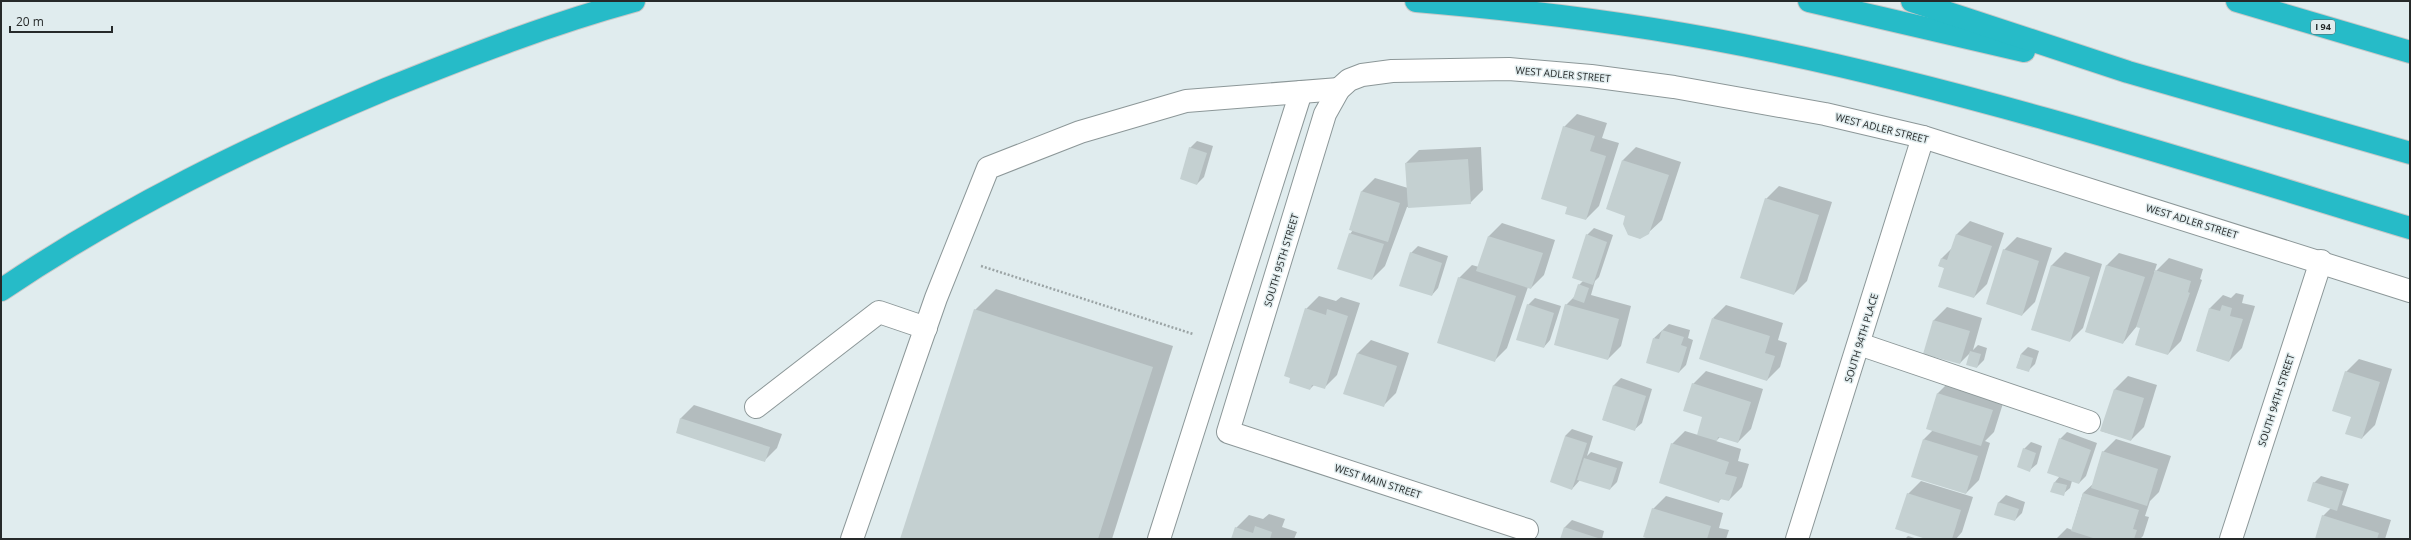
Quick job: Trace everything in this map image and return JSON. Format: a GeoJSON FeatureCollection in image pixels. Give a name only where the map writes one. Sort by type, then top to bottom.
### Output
{"type":"FeatureCollection","features":[{"type":"Feature","properties":{"kind":"highway"},"geometry":{"type":"LineString","coordinates":[[1,290],[108,222],[244,151],[336,110],[483,50],[634,1]]}},
{"type":"Feature","properties":{"kind":"highway"},"geometry":{"type":"LineString","coordinates":[[1416,1],[1623,25],[1712,39],[1834,65],[1985,102],[2410,228]]}},
{"type":"Feature","properties":{"kind":"highway"},"geometry":{"type":"LineString","coordinates":[[1809,1],[1974,40],[2128,72]]}},
{"type":"Feature","properties":{"kind":"highway"},"geometry":{"type":"LineString","coordinates":[[1912,1],[2128,72],[2410,153]]}},
{"type":"Feature","properties":{"kind":"highway","name":"I 94"},"geometry":{"type":"LineString","coordinates":[[2237,1],[2410,52]]}},
{"type":"Feature","properties":{"kind":"street","name":"WEST ADLER STREET"},"geometry":{"type":"LineString","coordinates":[[1339,89],[1349,80],[1362,75],[1392,71],[1446,68],[1524,70],[1591,76],[1674,87],[1825,114],[1923,137],[2321,261],[2410,291]]}},
{"type":"Feature","properties":{"kind":"street"},"geometry":{"type":"LineString","coordinates":[[852,539],[952,257],[988,168],[1080,132],[1186,101],[1339,89]]}},
{"type":"Feature","properties":{"kind":"street","name":"SOUTH 95TH STREET"},"geometry":{"type":"LineString","coordinates":[[1228,432],[1321,127],[1330,102],[1339,89]]}},
{"type":"Feature","properties":{"kind":"street"},"geometry":{"type":"LineString","coordinates":[[1159,539],[1220,342],[1301,92]]}},
{"type":"Feature","properties":{"kind":"street","name":"SOUTH 94TH PLACE"},"geometry":{"type":"LineString","coordinates":[[1797,539],[1923,137]]}},
{"type":"Feature","properties":{"kind":"street","name":"SOUTH 94TH STREET"},"geometry":{"type":"LineString","coordinates":[[2232,539],[2321,261]]}},
{"type":"Feature","properties":{"kind":"street"},"geometry":{"type":"LineString","coordinates":[[756,407],[879,312],[926,328]]}},
{"type":"Feature","properties":{"kind":"street"},"geometry":{"type":"LineString","coordinates":[[1859,344],[2089,422]]}},
{"type":"Feature","properties":{"kind":"street","name":"WEST MAIN STREET"},"geometry":{"type":"LineString","coordinates":[[1228,432],[1527,530]]}},
{"type":"Feature","properties":{"kind":"path"},"geometry":{"type":"LineString","coordinates":[[952,257],[1220,342]]}},
{"type":"Feature","properties":{"kind":"building"},"geometry":{"type":"Polygon","coordinates":[[[1563,126],[1595,136],[1590,151],[1606,156],[1586,220],[1565,214],[1567,207],[1541,199],[1563,126]]]}},
{"type":"Feature","properties":{"kind":"building"},"geometry":{"type":"Polygon","coordinates":[[[1189,147],[1207,153],[1197,185],[1180,179],[1189,147]]]}},
{"type":"Feature","properties":{"kind":"building"},"geometry":{"type":"Polygon","coordinates":[[[1468,159],[1471,204],[1408,208],[1405,163],[1468,159]]]}},
{"type":"Feature","properties":{"kind":"building"},"geometry":{"type":"Polygon","coordinates":[[[1622,160],[1669,175],[1649,234],[1640,239],[1628,235],[1623,224],[1625,216],[1606,209],[1622,160]]]}},
{"type":"Feature","properties":{"kind":"building"},"geometry":{"type":"Polygon","coordinates":[[[1361,191],[1400,203],[1388,242],[1349,230],[1361,191]]]}},
{"type":"Feature","properties":{"kind":"building"},"geometry":{"type":"Polygon","coordinates":[[[1765,198],[1819,215],[1794,295],[1740,278],[1765,198]]]}},
{"type":"Feature","properties":{"kind":"building"},"geometry":{"type":"Polygon","coordinates":[[[1349,233],[1384,244],[1372,280],[1337,269],[1349,233]]]}},
{"type":"Feature","properties":{"kind":"building"},"geometry":{"type":"Polygon","coordinates":[[[1586,234],[1607,242],[1593,285],[1572,278],[1586,234]]]}},
{"type":"Feature","properties":{"kind":"building"},"geometry":{"type":"Polygon","coordinates":[[[1956,234],[1992,246],[1974,298],[1938,287],[1944,268],[1938,266],[1941,258],[1947,260],[1956,234]]]}},
{"type":"Feature","properties":{"kind":"building"},"geometry":{"type":"Polygon","coordinates":[[[1488,236],[1543,253],[1531,289],[1476,271],[1488,236]]]}},
{"type":"Feature","properties":{"kind":"building"},"geometry":{"type":"Polygon","coordinates":[[[2003,249],[2039,261],[2022,316],[1986,304],[2003,249]]]}},
{"type":"Feature","properties":{"kind":"building"},"geometry":{"type":"Polygon","coordinates":[[[1410,252],[1442,263],[1432,296],[1399,286],[1410,252]]]}},
{"type":"Feature","properties":{"kind":"building"},"geometry":{"type":"Polygon","coordinates":[[[2051,265],[2090,277],[2070,342],[2031,330],[2051,265]]]}},
{"type":"Feature","properties":{"kind":"building"},"geometry":{"type":"Polygon","coordinates":[[[2106,265],[2145,277],[2123,344],[2085,332],[2106,265]]]}},
{"type":"Feature","properties":{"kind":"building"},"geometry":{"type":"Polygon","coordinates":[[[2155,270],[2191,281],[2188,292],[2190,293],[2168,355],[2135,345],[2140,328],[2136,327],[2155,270]]]}},
{"type":"Feature","properties":{"kind":"building"},"geometry":{"type":"Polygon","coordinates":[[[1458,277],[1516,296],[1495,362],[1437,343],[1458,277]]]}},
{"type":"Feature","properties":{"kind":"building"},"geometry":{"type":"Polygon","coordinates":[[[1578,284],[1589,288],[1584,303],[1573,299],[1578,284]]]}},
{"type":"Feature","properties":{"kind":"building"},"geometry":{"type":"Polygon","coordinates":[[[1527,304],[1554,313],[1544,348],[1516,340],[1527,304]]]}},
{"type":"Feature","properties":{"kind":"building"},"geometry":{"type":"Polygon","coordinates":[[[1565,304],[1619,319],[1608,360],[1554,345],[1565,304]]]}},
{"type":"Feature","properties":{"kind":"building"},"geometry":{"type":"Polygon","coordinates":[[[2222,305],[2232,308],[2230,316],[2243,319],[2229,362],[2196,351],[2209,308],[2220,311],[2222,305]]]}},
{"type":"Feature","properties":{"kind":"building"},"geometry":{"type":"Polygon","coordinates":[[[1305,308],[1326,315],[1327,309],[1348,316],[1325,389],[1312,385],[1310,390],[1289,383],[1290,378],[1284,376],[1305,308]]]}},
{"type":"Feature","properties":{"kind":"building"},"geometry":{"type":"Polygon","coordinates":[[[974,309],[1153,367],[1098,539],[900,539],[974,309]]]}},
{"type":"Feature","properties":{"kind":"building"},"geometry":{"type":"Polygon","coordinates":[[[1712,318],[1770,336],[1765,353],[1775,356],[1767,381],[1699,359],[1712,318]]]}},
{"type":"Feature","properties":{"kind":"building"},"geometry":{"type":"Polygon","coordinates":[[[1933,320],[1970,331],[1960,364],[1923,354],[1933,320]]]}},
{"type":"Feature","properties":{"kind":"building"},"geometry":{"type":"Polygon","coordinates":[[[1662,330],[1684,337],[1681,345],[1687,347],[1679,373],[1646,363],[1653,338],[1659,339],[1662,330]]]}},
{"type":"Feature","properties":{"kind":"building"},"geometry":{"type":"Polygon","coordinates":[[[1970,351],[1981,354],[1977,368],[1966,365],[1970,351]]]}},
{"type":"Feature","properties":{"kind":"building"},"geometry":{"type":"Polygon","coordinates":[[[1357,353],[1397,366],[1384,407],[1343,394],[1357,353]]]}},
{"type":"Feature","properties":{"kind":"building"},"geometry":{"type":"Polygon","coordinates":[[[2021,354],[2033,358],[2029,372],[2016,368],[2021,354]]]}},
{"type":"Feature","properties":{"kind":"building"},"geometry":{"type":"Polygon","coordinates":[[[2345,371],[2380,382],[2362,439],[2345,434],[2351,417],[2332,411],[2345,371]]]}},
{"type":"Feature","properties":{"kind":"building"},"geometry":{"type":"Polygon","coordinates":[[[1692,383],[1751,402],[1738,443],[1718,437],[1717,441],[1697,435],[1702,417],[1683,411],[1692,383]]]}},
{"type":"Feature","properties":{"kind":"building"},"geometry":{"type":"Polygon","coordinates":[[[1613,385],[1646,396],[1635,431],[1602,420],[1613,385]]]}},
{"type":"Feature","properties":{"kind":"building"},"geometry":{"type":"Polygon","coordinates":[[[2114,389],[2144,398],[2131,441],[2100,431],[2114,389]]]}},
{"type":"Feature","properties":{"kind":"building"},"geometry":{"type":"Polygon","coordinates":[[[1937,393],[1993,410],[1981,446],[1926,429],[1937,393]]]}},
{"type":"Feature","properties":{"kind":"building"},"geometry":{"type":"Polygon","coordinates":[[[680,418],[770,447],[765,462],[676,433],[680,418]]]}},
{"type":"Feature","properties":{"kind":"building"},"geometry":{"type":"Polygon","coordinates":[[[1565,436],[1587,443],[1572,490],[1550,482],[1565,436]]]}},
{"type":"Feature","properties":{"kind":"building"},"geometry":{"type":"Polygon","coordinates":[[[2059,438],[2091,450],[2079,484],[2047,473],[2059,438]]]}},
{"type":"Feature","properties":{"kind":"building"},"geometry":{"type":"Polygon","coordinates":[[[1923,439],[1978,456],[1966,494],[1911,477],[1923,439]]]}},
{"type":"Feature","properties":{"kind":"building"},"geometry":{"type":"Polygon","coordinates":[[[1671,443],[1729,462],[1725,474],[1737,477],[1729,501],[1720,499],[1719,503],[1659,483],[1671,443]]]}},
{"type":"Feature","properties":{"kind":"building"},"geometry":{"type":"Polygon","coordinates":[[[2023,448],[2036,453],[2030,472],[2017,467],[2023,448]]]}},
{"type":"Feature","properties":{"kind":"building"},"geometry":{"type":"Polygon","coordinates":[[[2102,451],[2158,469],[2147,506],[2091,488],[2102,451]]]}},
{"type":"Feature","properties":{"kind":"building"},"geometry":{"type":"Polygon","coordinates":[[[1584,458],[1617,468],[1610,490],[1577,480],[1584,458]]]}},
{"type":"Feature","properties":{"kind":"building"},"geometry":{"type":"Polygon","coordinates":[[[2054,482],[2067,485],[2064,496],[2050,492],[2054,482]]]}},
{"type":"Feature","properties":{"kind":"building"},"geometry":{"type":"Polygon","coordinates":[[[2313,482],[2343,491],[2337,511],[2307,501],[2313,482]]]}},
{"type":"Feature","properties":{"kind":"building"},"geometry":{"type":"Polygon","coordinates":[[[1907,493],[1961,510],[1952,539],[1926,539],[1895,529],[1907,493]]]}},
{"type":"Feature","properties":{"kind":"building"},"geometry":{"type":"Polygon","coordinates":[[[2083,493],[2139,510],[2133,529],[2137,530],[2134,539],[2096,539],[2071,531],[2083,493]]]}},
{"type":"Feature","properties":{"kind":"building"},"geometry":{"type":"Polygon","coordinates":[[[1998,502],[2019,509],[2015,521],[1994,515],[1998,502]]]}},
{"type":"Feature","properties":{"kind":"building"},"geometry":{"type":"Polygon","coordinates":[[[1652,508],[1711,526],[1707,539],[1649,539],[1643,537],[1652,508]]]}},
{"type":"Feature","properties":{"kind":"building"},"geometry":{"type":"Polygon","coordinates":[[[2322,515],[2379,533],[2377,539],[2315,539],[2322,515]]]}},
{"type":"Feature","properties":{"kind":"building"},"geometry":{"type":"Polygon","coordinates":[[[1255,526],[1272,532],[1270,539],[1231,539],[1235,527],[1253,533],[1255,526]]]}},
{"type":"Feature","properties":{"kind":"building"},"geometry":{"type":"Polygon","coordinates":[[[1564,527],[1598,538],[1598,539],[1560,539],[1564,527]]]}}]}
